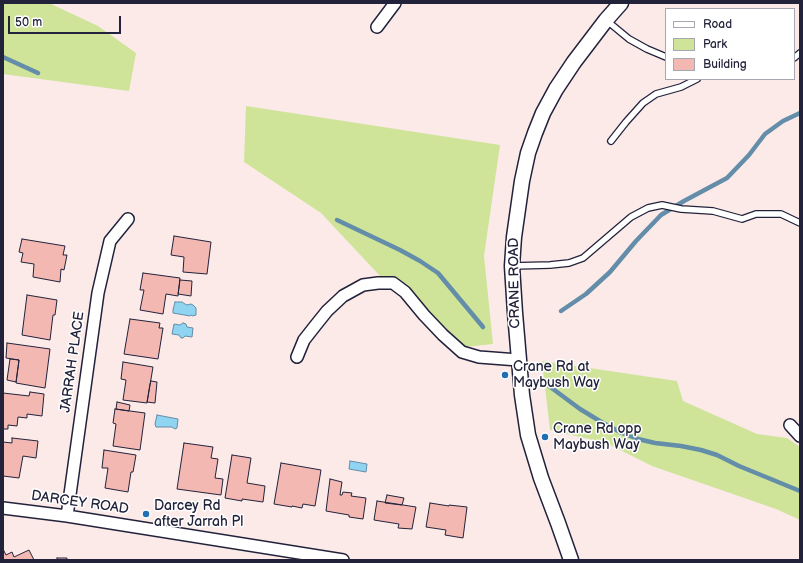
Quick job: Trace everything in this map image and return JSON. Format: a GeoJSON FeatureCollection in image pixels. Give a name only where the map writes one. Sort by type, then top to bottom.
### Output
{"type":"FeatureCollection","features":[{"type":"Feature","properties":{"kind":"street"},"geometry":{"type":"LineString","coordinates":[[377,27],[395,3]]}},
{"type":"Feature","properties":{"kind":"street","name":"CRANE ROAD"},"geometry":{"type":"LineString","coordinates":[[571,560],[541,478],[528,436],[518,360],[512,266],[514,237],[522,181],[528,153],[543,113],[556,89],[574,62],[621,3]]}},
{"type":"Feature","properties":{"kind":"street","name":"JARRAH PLACE"},"geometry":{"type":"LineString","coordinates":[[67,516],[98,293],[110,241],[128,219]]}},
{"type":"Feature","properties":{"kind":"street"},"geometry":{"type":"LineString","coordinates":[[297,357],[304,340],[327,311],[343,296],[363,286],[378,283],[393,283],[405,292],[443,335],[462,352],[479,357],[518,360]]}},
{"type":"Feature","properties":{"kind":"street"},"geometry":{"type":"LineString","coordinates":[[790,425],[800,436]]}},
{"type":"Feature","properties":{"kind":"street","name":"DARCEY ROAD"},"geometry":{"type":"LineString","coordinates":[[3,508],[67,516],[343,560]]}},
{"type":"Feature","properties":{"kind":"lane"},"geometry":{"type":"LineString","coordinates":[[606,20],[629,39],[665,57]]}},
{"type":"Feature","properties":{"kind":"lane"},"geometry":{"type":"LineString","coordinates":[[611,141],[643,103],[656,94],[681,87],[694,80]]}},
{"type":"Feature","properties":{"kind":"lane"},"geometry":{"type":"LineString","coordinates":[[512,266],[569,263],[583,258],[631,217],[648,208],[662,205],[681,209],[713,211],[742,219],[756,214],[780,214],[800,223]]}},
{"type":"Feature","properties":{"kind":"green space"},"geometry":{"type":"Polygon","coordinates":[[[3,3],[49,3],[98,26],[136,53],[129,91],[3,74],[3,3]]]}},
{"type":"Feature","properties":{"kind":"green space"},"geometry":{"type":"Polygon","coordinates":[[[246,106],[500,145],[484,256],[493,344],[465,347],[422,305],[391,278],[381,277],[321,213],[244,162],[246,106]]]}},
{"type":"Feature","properties":{"kind":"green space"},"geometry":{"type":"Polygon","coordinates":[[[542,361],[677,381],[683,401],[757,434],[787,438],[800,447],[800,520],[776,509],[652,466],[606,443],[550,430],[542,361]]]}},
{"type":"Feature","properties":{"kind":"water"},"geometry":{"type":"Polygon","coordinates":[[[175,302],[193,305],[196,308],[196,315],[190,316],[173,313],[175,302]]]}},
{"type":"Feature","properties":{"kind":"water"},"geometry":{"type":"Polygon","coordinates":[[[183,323],[186,324],[187,327],[193,328],[192,337],[185,336],[181,338],[179,335],[172,334],[174,324],[180,325],[183,323]]]}},
{"type":"Feature","properties":{"kind":"water"},"geometry":{"type":"Polygon","coordinates":[[[157,415],[178,419],[177,428],[156,427],[155,424],[157,415]]]}},
{"type":"Feature","properties":{"kind":"water"},"geometry":{"type":"Polygon","coordinates":[[[350,461],[367,464],[366,472],[349,469],[350,461]]]}},
{"type":"Feature","properties":{"kind":"building"},"geometry":{"type":"Polygon","coordinates":[[[174,236],[211,242],[207,274],[183,272],[184,257],[171,255],[174,236]]]}},
{"type":"Feature","properties":{"kind":"building"},"geometry":{"type":"Polygon","coordinates":[[[22,239],[65,246],[63,255],[67,255],[64,270],[61,269],[60,282],[33,277],[34,264],[21,262],[23,253],[19,252],[22,239]]]}},
{"type":"Feature","properties":{"kind":"building"},"geometry":{"type":"Polygon","coordinates":[[[143,273],[180,278],[178,296],[166,294],[163,314],[140,310],[144,290],[140,290],[143,273]]]}},
{"type":"Feature","properties":{"kind":"building"},"geometry":{"type":"Polygon","coordinates":[[[180,280],[192,281],[191,296],[178,294],[180,280]]]}},
{"type":"Feature","properties":{"kind":"building"},"geometry":{"type":"Polygon","coordinates":[[[27,295],[57,300],[55,315],[53,315],[50,340],[22,335],[27,295]]]}},
{"type":"Feature","properties":{"kind":"building"},"geometry":{"type":"Polygon","coordinates":[[[130,319],[160,323],[159,328],[163,328],[158,359],[124,354],[130,319]]]}},
{"type":"Feature","properties":{"kind":"building"},"geometry":{"type":"Polygon","coordinates":[[[7,343],[50,349],[45,388],[16,383],[19,360],[6,358],[7,343]]]}},
{"type":"Feature","properties":{"kind":"building"},"geometry":{"type":"Polygon","coordinates":[[[10,359],[19,360],[16,382],[7,380],[10,359]]]}},
{"type":"Feature","properties":{"kind":"building"},"geometry":{"type":"Polygon","coordinates":[[[123,362],[153,367],[147,403],[123,400],[126,380],[121,379],[123,362]]]}},
{"type":"Feature","properties":{"kind":"building"},"geometry":{"type":"Polygon","coordinates":[[[151,381],[157,382],[155,403],[147,402],[151,381]]]}},
{"type":"Feature","properties":{"kind":"building"},"geometry":{"type":"Polygon","coordinates":[[[30,392],[44,394],[42,416],[27,414],[27,418],[18,417],[17,426],[8,425],[8,429],[3,429],[3,393],[29,396],[30,392]]]}},
{"type":"Feature","properties":{"kind":"building"},"geometry":{"type":"Polygon","coordinates":[[[117,402],[130,405],[129,411],[116,409],[117,402]]]}},
{"type":"Feature","properties":{"kind":"building"},"geometry":{"type":"Polygon","coordinates":[[[115,409],[145,413],[140,450],[113,446],[116,424],[113,423],[115,409]]]}},
{"type":"Feature","properties":{"kind":"building"},"geometry":{"type":"Polygon","coordinates":[[[12,438],[38,441],[36,458],[23,456],[19,478],[3,476],[3,442],[12,443],[12,438]]]}},
{"type":"Feature","properties":{"kind":"building"},"geometry":{"type":"Polygon","coordinates":[[[184,443],[213,447],[211,458],[218,459],[215,478],[223,479],[221,495],[177,489],[184,443]]]}},
{"type":"Feature","properties":{"kind":"building"},"geometry":{"type":"Polygon","coordinates":[[[104,450],[136,455],[133,472],[131,472],[128,492],[105,488],[108,468],[102,468],[104,450]]]}},
{"type":"Feature","properties":{"kind":"building"},"geometry":{"type":"Polygon","coordinates":[[[232,455],[251,458],[247,483],[265,486],[263,502],[242,499],[242,501],[225,498],[232,455]]]}},
{"type":"Feature","properties":{"kind":"building"},"geometry":{"type":"Polygon","coordinates":[[[281,463],[321,470],[315,506],[303,504],[302,508],[274,504],[281,463]]]}},
{"type":"Feature","properties":{"kind":"building"},"geometry":{"type":"Polygon","coordinates":[[[330,479],[342,482],[340,495],[342,495],[343,492],[352,493],[351,496],[366,498],[363,519],[326,511],[330,479]]]}},
{"type":"Feature","properties":{"kind":"building"},"geometry":{"type":"Polygon","coordinates":[[[387,495],[404,498],[402,505],[385,503],[387,495]]]}},
{"type":"Feature","properties":{"kind":"building"},"geometry":{"type":"Polygon","coordinates":[[[377,501],[416,507],[412,529],[398,528],[399,524],[374,520],[377,501]]]}},
{"type":"Feature","properties":{"kind":"building"},"geometry":{"type":"Polygon","coordinates":[[[430,503],[467,507],[463,538],[445,535],[446,530],[426,527],[430,503]]]}},
{"type":"Feature","properties":{"kind":"building"},"geometry":{"type":"Polygon","coordinates":[[[3,549],[6,555],[12,552],[14,557],[29,550],[34,560],[3,560],[3,549]]]}},
{"type":"Feature","properties":{"kind":"building"},"geometry":{"type":"Polygon","coordinates":[[[57,558],[67,558],[67,560],[57,560],[57,558]]]}},
{"type":"Feature","properties":{"kind":"waterway"},"geometry":{"type":"LineString","coordinates":[[3,57],[38,73]]}},
{"type":"Feature","properties":{"kind":"waterway"},"geometry":{"type":"LineString","coordinates":[[561,311],[586,294],[610,272],[636,241],[661,215],[727,178],[749,155],[765,134],[783,121],[800,113]]}},
{"type":"Feature","properties":{"kind":"waterway"},"geometry":{"type":"LineString","coordinates":[[337,220],[400,250],[438,273],[483,327]]}},
{"type":"Feature","properties":{"kind":"waterway"},"geometry":{"type":"LineString","coordinates":[[549,386],[580,409],[622,433],[655,443],[681,446],[717,455],[739,466],[800,491]]}},
{"type":"Feature","properties":{"kind":"place","name":"Crane Rd at Maybush Way"},"geometry":{"type":"Point","coordinates":[505,375]}},
{"type":"Feature","properties":{"kind":"place","name":"Crane Rd opp Maybush Way"},"geometry":{"type":"Point","coordinates":[545,437]}},
{"type":"Feature","properties":{"kind":"place","name":"Darcey Rd after Jarrah Pl"},"geometry":{"type":"Point","coordinates":[146,514]}}]}
